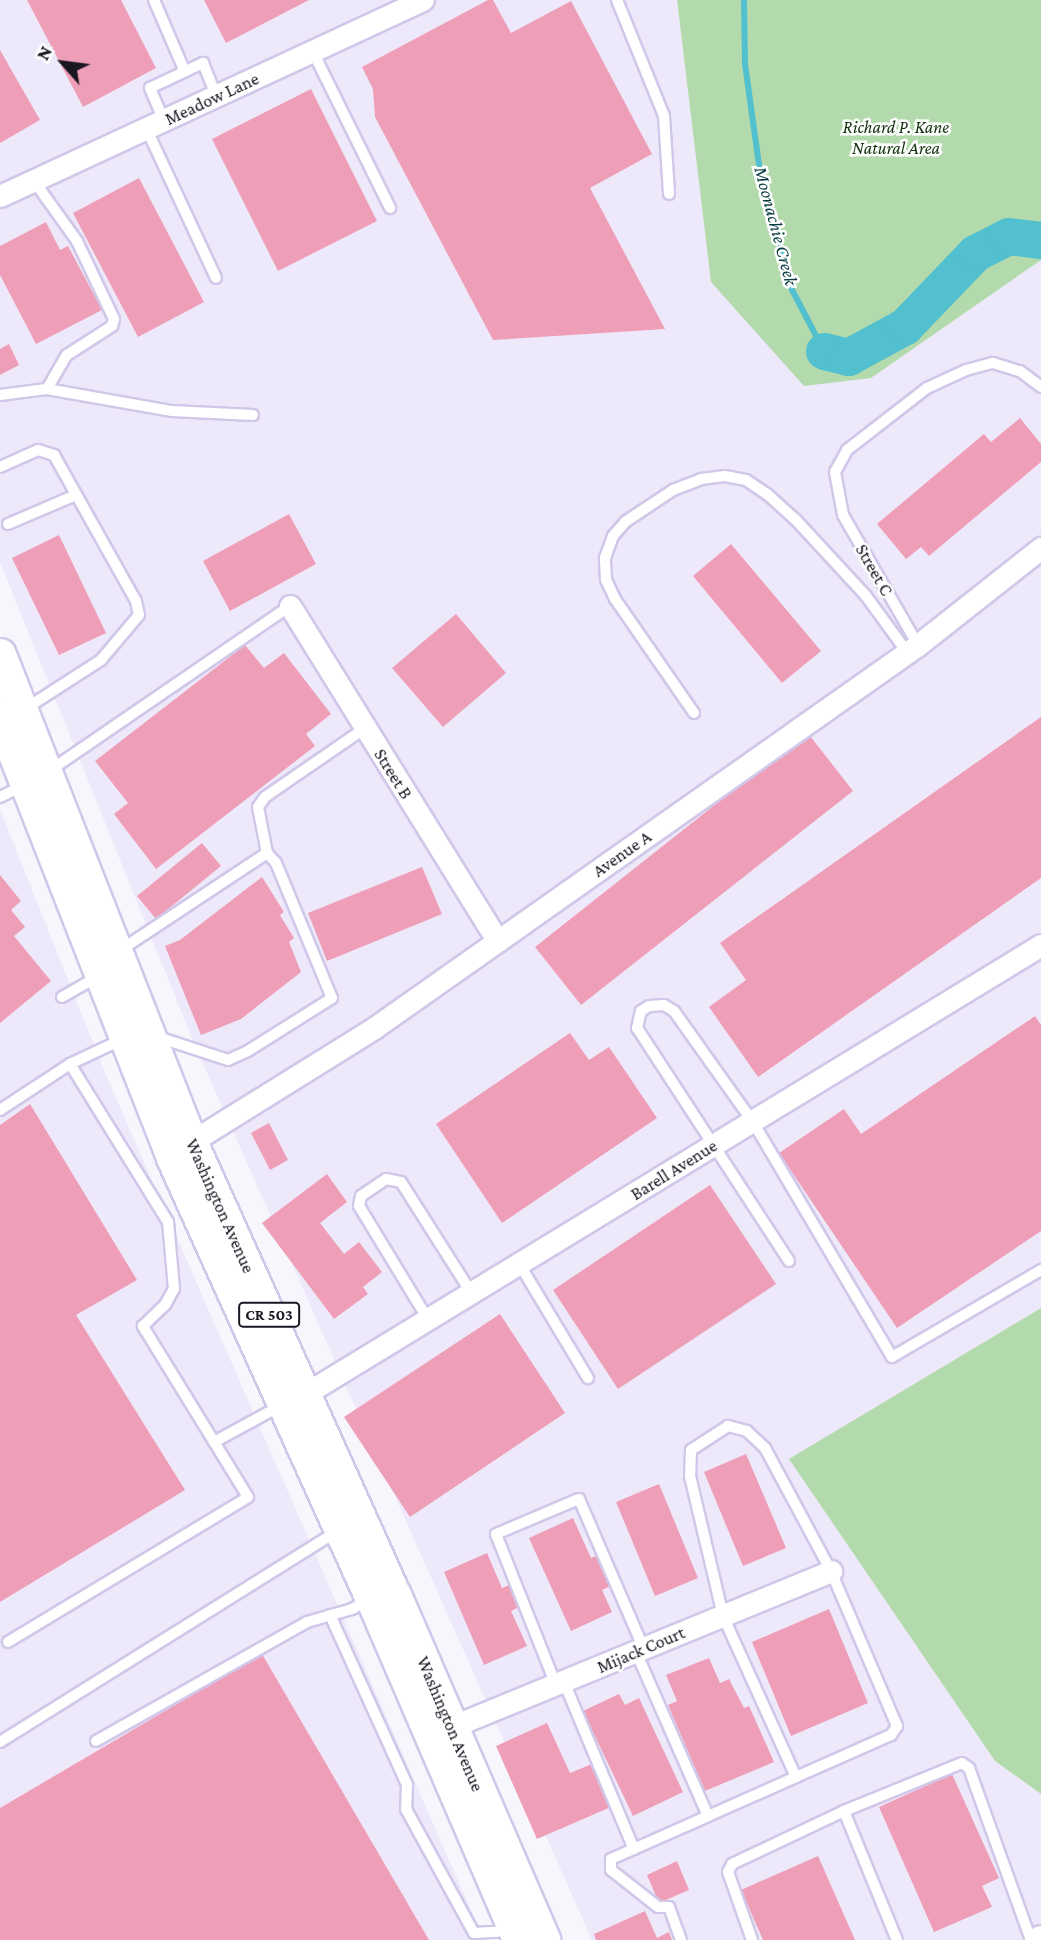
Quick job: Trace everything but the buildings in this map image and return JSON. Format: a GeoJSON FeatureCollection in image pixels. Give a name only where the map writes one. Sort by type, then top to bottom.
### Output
{"type":"FeatureCollection","features":[{"type":"Feature","properties":{"kind":"main road","name":"Washington Avenue"},"geometry":{"type":"LineString","coordinates":[[0,655],[8,729],[24,785],[109,963],[138,1036],[191,1142],[295,1399],[340,1530],[372,1598],[516,1933]]}},
{"type":"Feature","properties":{"kind":"main road","name":"Washington Avenue"},"geometry":{"type":"LineString","coordinates":[[138,1036],[173,1158],[295,1399],[451,1727],[544,1940]]}},
{"type":"Feature","properties":{"kind":"street","name":"Meadow Lane"},"geometry":{"type":"LineString","coordinates":[[0,196],[423,0]]}},
{"type":"Feature","properties":{"kind":"street","name":"Avenue A"},"geometry":{"type":"LineString","coordinates":[[191,1142],[374,1028],[912,649],[1041,548]]}},
{"type":"Feature","properties":{"kind":"street","name":"Street B"},"geometry":{"type":"LineString","coordinates":[[290,606],[498,941]]}},
{"type":"Feature","properties":{"kind":"street","name":"Barell Avenue"},"geometry":{"type":"LineString","coordinates":[[295,1399],[429,1321],[1040,949]]}},
{"type":"Feature","properties":{"kind":"street","name":"Mijack Court"},"geometry":{"type":"LineString","coordinates":[[451,1727],[831,1571]]}},
{"type":"Feature","properties":{"kind":"lane"},"geometry":{"type":"LineString","coordinates":[[154,0],[185,72]]}},
{"type":"Feature","properties":{"kind":"lane"},"geometry":{"type":"LineString","coordinates":[[617,0],[664,116],[669,194]]}},
{"type":"Feature","properties":{"kind":"lane"},"geometry":{"type":"LineString","coordinates":[[313,52],[390,208]]}},
{"type":"Feature","properties":{"kind":"lane"},"geometry":{"type":"LineString","coordinates":[[216,278],[155,126],[150,88],[203,63],[217,97]]}},
{"type":"Feature","properties":{"kind":"lane"},"geometry":{"type":"LineString","coordinates":[[34,181],[77,241],[114,319],[112,327],[67,355],[47,389]]}},
{"type":"Feature","properties":{"kind":"lane","name":"Street C"},"geometry":{"type":"LineString","coordinates":[[912,649],[843,515],[836,493],[835,472],[847,450],[928,388],[967,370],[993,363],[1020,371],[1041,387]]}},
{"type":"Feature","properties":{"kind":"lane"},"geometry":{"type":"LineString","coordinates":[[0,395],[47,389],[172,411],[253,415]]}},
{"type":"Feature","properties":{"kind":"lane"},"geometry":{"type":"LineString","coordinates":[[0,467],[38,450],[54,455],[136,601],[139,615],[101,660],[8,729]]}},
{"type":"Feature","properties":{"kind":"lane"},"geometry":{"type":"LineString","coordinates":[[694,713],[615,599],[606,580],[605,558],[613,536],[625,522],[673,490],[701,479],[725,476],[746,480],[767,494],[795,519],[912,649]]}},
{"type":"Feature","properties":{"kind":"lane"},"geometry":{"type":"LineString","coordinates":[[8,524],[76,495]]}},
{"type":"Feature","properties":{"kind":"lane"},"geometry":{"type":"LineString","coordinates":[[24,785],[290,606]]}},
{"type":"Feature","properties":{"kind":"lane"},"geometry":{"type":"LineString","coordinates":[[0,1110],[70,1064],[138,1036],[228,1060],[248,1051],[332,998],[276,863],[267,853],[258,807],[265,797],[365,728]]}},
{"type":"Feature","properties":{"kind":"lane"},"geometry":{"type":"LineString","coordinates":[[62,998],[267,853]]}},
{"type":"Feature","properties":{"kind":"lane"},"geometry":{"type":"LineString","coordinates":[[789,1261],[637,1028],[636,1020],[649,1006],[664,1005],[674,1011],[753,1122],[892,1357],[1041,1270]]}},
{"type":"Feature","properties":{"kind":"lane"},"geometry":{"type":"LineString","coordinates":[[8,1642],[248,1497],[142,1326],[165,1305],[174,1289],[167,1222],[70,1064]]}},
{"type":"Feature","properties":{"kind":"lane"},"geometry":{"type":"LineString","coordinates":[[429,1321],[359,1206],[361,1196],[386,1179],[401,1182],[472,1294]]}},
{"type":"Feature","properties":{"kind":"lane"},"geometry":{"type":"LineString","coordinates":[[520,1265],[589,1378]]}},
{"type":"Feature","properties":{"kind":"lane"},"geometry":{"type":"LineString","coordinates":[[214,1442],[295,1399]]}},
{"type":"Feature","properties":{"kind":"lane"},"geometry":{"type":"LineString","coordinates":[[681,1940],[669,1907],[658,1908],[611,1870],[611,1859],[891,1735],[897,1726],[831,1571],[765,1448],[747,1431],[728,1426],[691,1450],[690,1476],[723,1616],[796,1777]]}},
{"type":"Feature","properties":{"kind":"lane"},"geometry":{"type":"LineString","coordinates":[[634,1849],[496,1534],[579,1499],[708,1816]]}},
{"type":"Feature","properties":{"kind":"lane"},"geometry":{"type":"LineString","coordinates":[[0,1742],[213,1612],[340,1530]]}},
{"type":"Feature","properties":{"kind":"lane"},"geometry":{"type":"LineString","coordinates":[[96,1741],[307,1622],[352,1609],[372,1598]]}},
{"type":"Feature","properties":{"kind":"lane"},"geometry":{"type":"LineString","coordinates":[[330,1615],[407,1786],[406,1809],[474,1933],[516,1933]]}},
{"type":"Feature","properties":{"kind":"lane"},"geometry":{"type":"LineString","coordinates":[[752,1940],[728,1872],[732,1864],[844,1811],[962,1763],[969,1768],[1036,1939]]}},
{"type":"Feature","properties":{"kind":"lane"},"geometry":{"type":"LineString","coordinates":[[844,1811],[897,1940]]}},
{"type":"Feature","properties":{"kind":"shaded area"},"geometry":{"type":"Polygon","coordinates":[[[0,0],[677,0],[711,282],[871,378],[1041,260],[1041,1308],[790,1459],[995,1761],[1041,1794],[1041,1940],[592,1940],[195,1046],[0,562],[0,0]]]}},
{"type":"Feature","properties":{"kind":"shaded area"},"geometry":{"type":"Polygon","coordinates":[[[0,809],[109,1082],[484,1940],[0,1940],[0,809]]]}},
{"type":"Feature","properties":{"kind":"green space","name":"Richard P. Kane Natural Area"},"geometry":{"type":"Polygon","coordinates":[[[677,0],[1041,0],[1041,260],[871,378],[804,386],[711,282],[677,0]]]}},
{"type":"Feature","properties":{"kind":"green space"},"geometry":{"type":"Polygon","coordinates":[[[1041,1308],[1041,1794],[995,1761],[789,1459],[1041,1308]]]}},
{"type":"Feature","properties":{"kind":"waterway","name":"Moonachie Creek"},"geometry":{"type":"LineString","coordinates":[[744,0],[745,64],[759,165],[789,284],[824,351]]}},
{"type":"Feature","properties":{"kind":"waterway","name":"Moonachie Creek"},"geometry":{"type":"LineString","coordinates":[[824,351],[848,357],[905,326],[975,253],[1008,236],[1041,240]]}}]}
